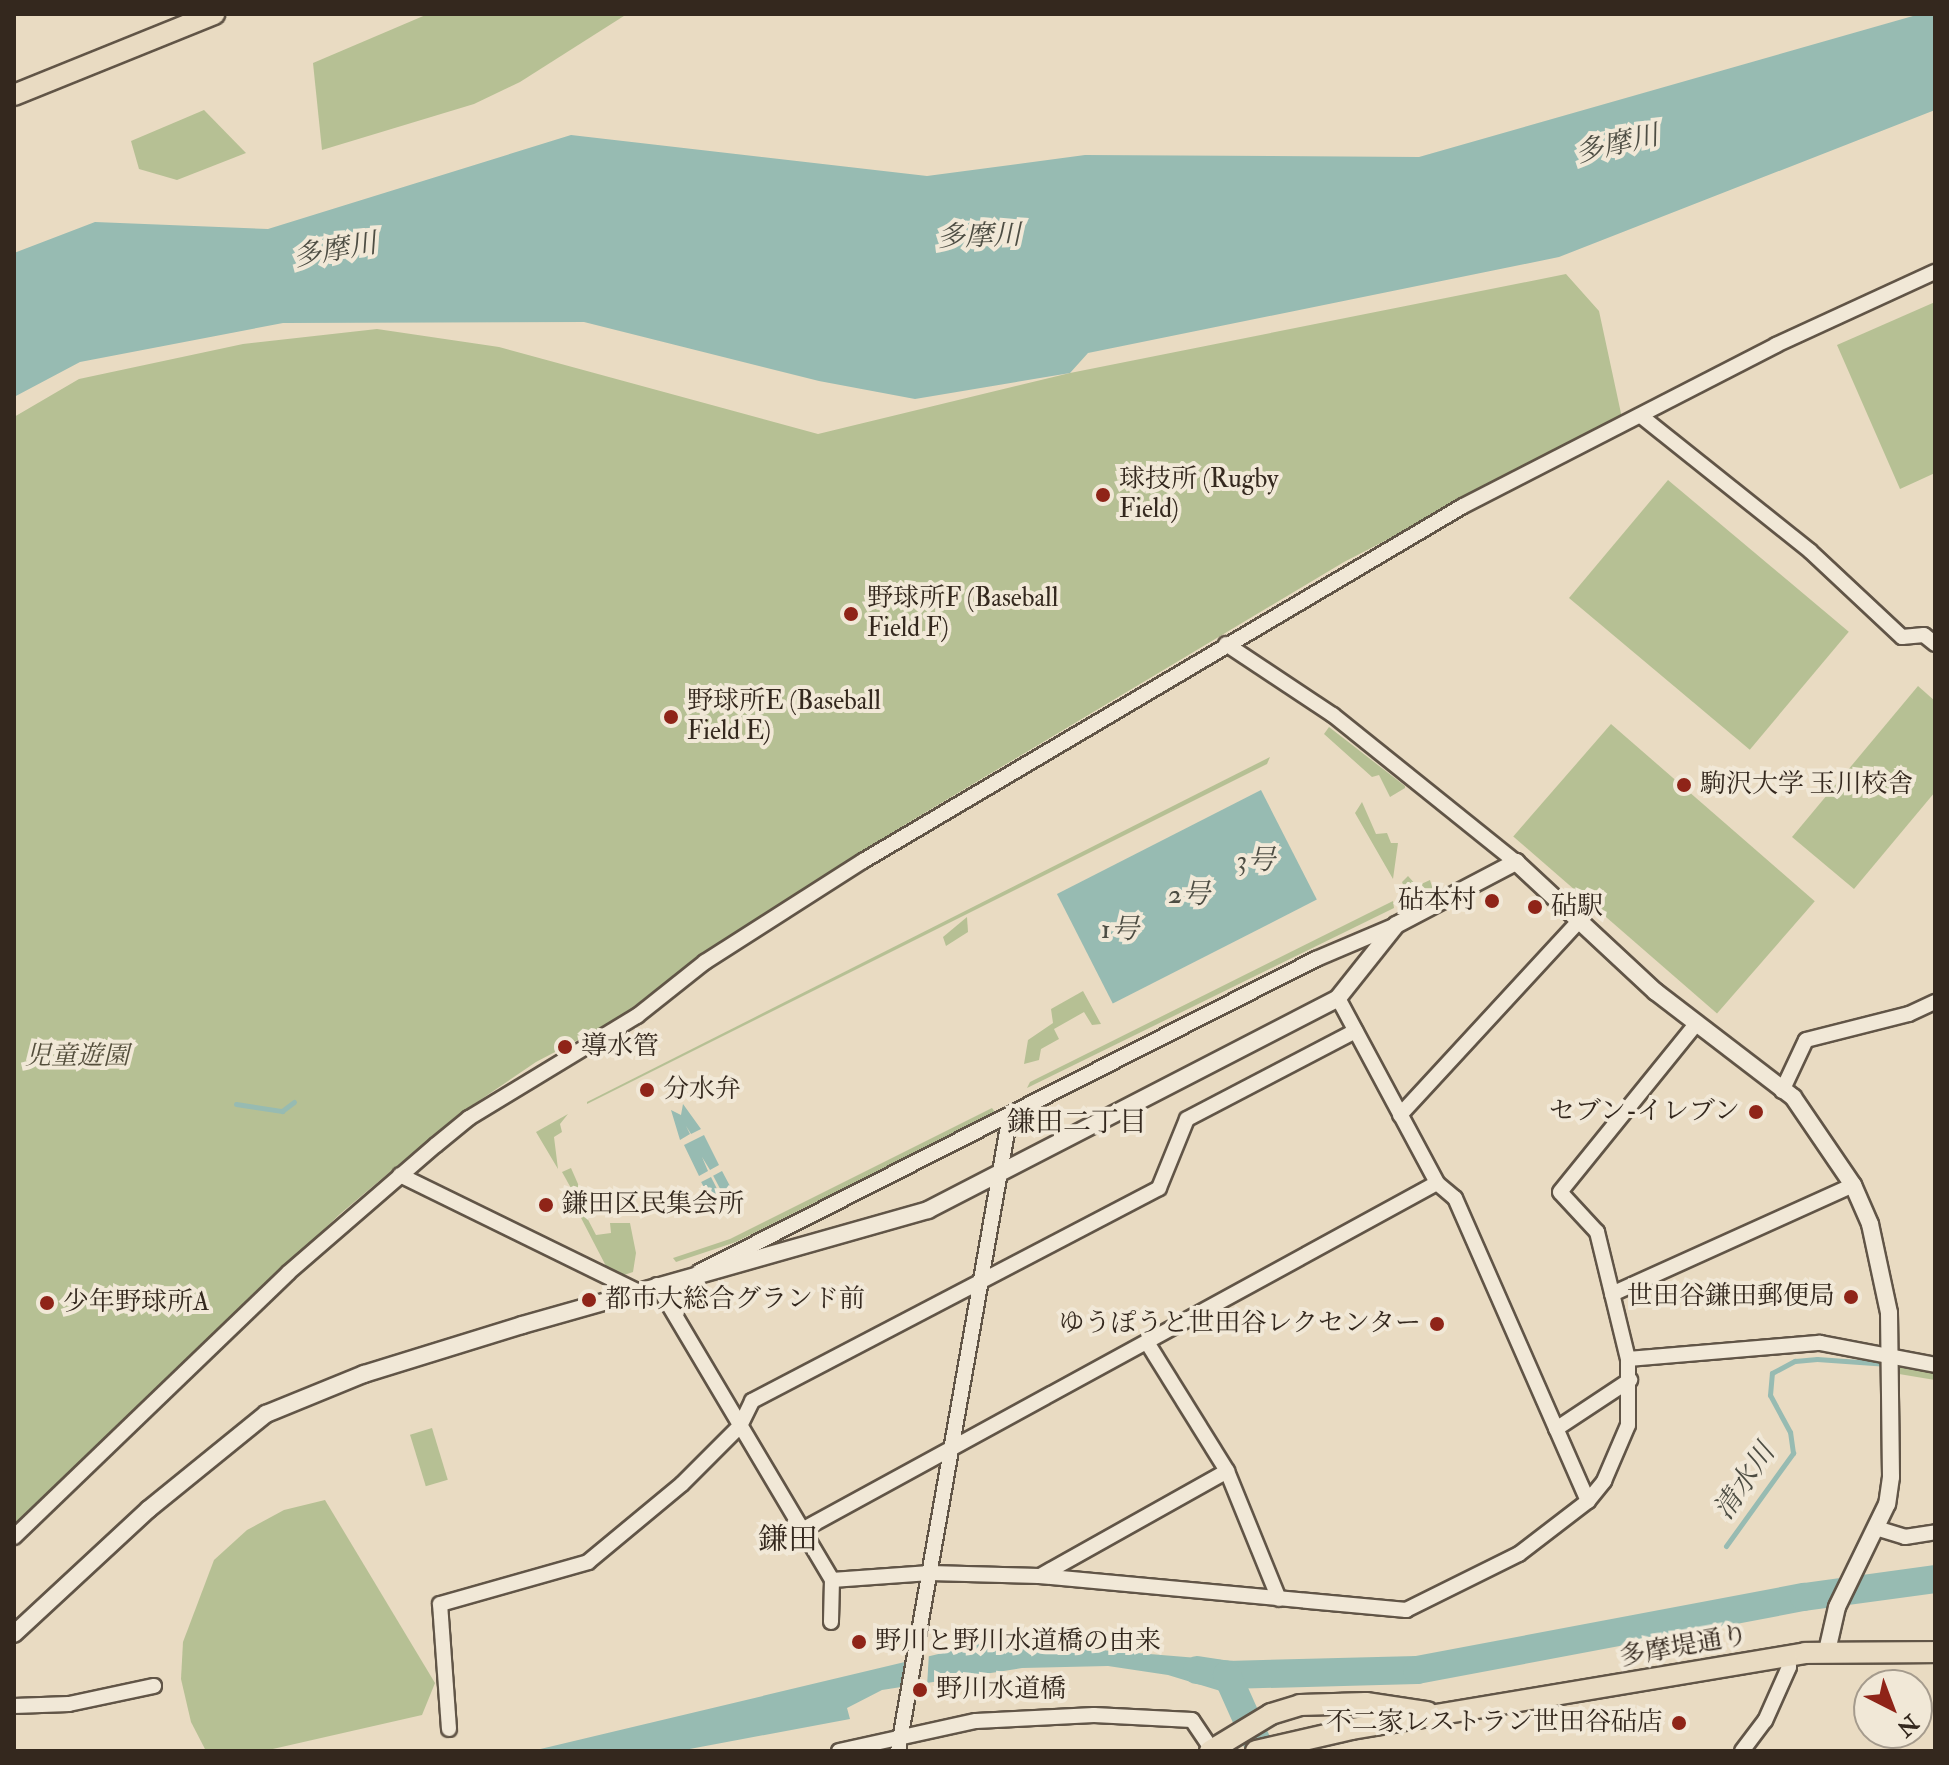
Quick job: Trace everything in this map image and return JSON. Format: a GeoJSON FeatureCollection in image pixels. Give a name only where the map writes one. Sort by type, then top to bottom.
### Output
{"type":"FeatureCollection","features":[{"type":"Feature","properties":{"kind":"main road"},"geometry":{"type":"LineString","coordinates":[[14,95],[214,14]]}},
{"type":"Feature","properties":{"kind":"main road","name":"多摩堤通り"},"geometry":{"type":"LineString","coordinates":[[1256,1751],[1788,1656],[1829,1643],[1935,1652]]}},
{"type":"Feature","properties":{"kind":"main road","name":"多摩堤通り"},"geometry":{"type":"LineString","coordinates":[[1211,1750],[1271,1714],[1300,1705],[1366,1703],[1443,1716]]}},
{"type":"Feature","properties":{"kind":"street"},"geometry":{"type":"LineString","coordinates":[[14,1537],[288,1273],[400,1175],[469,1118],[637,1016],[705,962],[1226,644],[1463,506],[1776,345],[1935,272]]}},
{"type":"Feature","properties":{"kind":"street"},"geometry":{"type":"LineString","coordinates":[[1641,416],[1810,551],[1902,637],[1924,635],[1935,644]]}},
{"type":"Feature","properties":{"kind":"street"},"geometry":{"type":"LineString","coordinates":[[1226,644],[1333,715],[1516,862],[1578,922],[1695,1025],[1793,1097],[1853,1185],[1884,1269],[1891,1477],[1876,1528],[1863,1548],[1829,1643]]}},
{"type":"Feature","properties":{"kind":"street"},"geometry":{"type":"LineString","coordinates":[[694,1275],[1316,959],[1396,925],[1516,862]]}},
{"type":"Feature","properties":{"kind":"street"},"geometry":{"type":"LineString","coordinates":[[1400,1115],[1578,922]]}},
{"type":"Feature","properties":{"kind":"street"},"geometry":{"type":"LineString","coordinates":[[14,1634],[149,1509],[266,1414],[364,1374],[635,1290],[928,1210],[999,1177],[1338,998],[1396,925]]}},
{"type":"Feature","properties":{"kind":"street"},"geometry":{"type":"LineString","coordinates":[[1338,998],[1437,1183],[1455,1198],[1588,1501]]}},
{"type":"Feature","properties":{"kind":"street"},"geometry":{"type":"LineString","coordinates":[[1782,1091],[1806,1040],[1909,1014],[1935,1002]]}},
{"type":"Feature","properties":{"kind":"street"},"geometry":{"type":"LineString","coordinates":[[832,1580],[930,1573],[1039,1576],[1406,1610],[1519,1554],[1588,1501],[1604,1481],[1628,1425],[1628,1359],[1597,1232],[1560,1192],[1695,1025]]}},
{"type":"Feature","properties":{"kind":"street"},"geometry":{"type":"LineString","coordinates":[[449,1729],[440,1604],[588,1562],[682,1484],[740,1426],[752,1401],[981,1284],[1159,1188],[1187,1119],[1355,1031]]}},
{"type":"Feature","properties":{"kind":"street"},"geometry":{"type":"LineString","coordinates":[[899,1746],[1010,1115]]}},
{"type":"Feature","properties":{"kind":"street"},"geometry":{"type":"LineString","coordinates":[[400,1175],[635,1290]]}},
{"type":"Feature","properties":{"kind":"street"},"geometry":{"type":"LineString","coordinates":[[804,1529],[950,1453],[1437,1183]]}},
{"type":"Feature","properties":{"kind":"street"},"geometry":{"type":"LineString","coordinates":[[1612,1294],[1853,1185]]}},
{"type":"Feature","properties":{"kind":"street"},"geometry":{"type":"LineString","coordinates":[[657,1285],[832,1580],[831,1622]]}},
{"type":"Feature","properties":{"kind":"street"},"geometry":{"type":"LineString","coordinates":[[1628,1359],[1820,1343],[1935,1365]]}},
{"type":"Feature","properties":{"kind":"street"},"geometry":{"type":"LineString","coordinates":[[1148,1344],[1227,1471],[1279,1599]]}},
{"type":"Feature","properties":{"kind":"street"},"geometry":{"type":"LineString","coordinates":[[1556,1429],[1630,1380]]}},
{"type":"Feature","properties":{"kind":"street"},"geometry":{"type":"LineString","coordinates":[[1039,1576],[1227,1471]]}},
{"type":"Feature","properties":{"kind":"street"},"geometry":{"type":"LineString","coordinates":[[1876,1528],[1905,1537],[1935,1532]]}},
{"type":"Feature","properties":{"kind":"street"},"geometry":{"type":"LineString","coordinates":[[1742,1751],[1765,1721],[1789,1667],[1788,1656]]}},
{"type":"Feature","properties":{"kind":"street"},"geometry":{"type":"LineString","coordinates":[[14,1706],[69,1704],[154,1686]]}},
{"type":"Feature","properties":{"kind":"street"},"geometry":{"type":"LineString","coordinates":[[839,1751],[899,1746],[976,1721],[1158,1716],[1192,1720],[1211,1750]]}},
{"type":"Feature","properties":{"kind":"green space"},"geometry":{"type":"Polygon","coordinates":[[[428,14],[627,14],[520,82],[474,104],[322,150],[313,63],[428,14]]]}},
{"type":"Feature","properties":{"kind":"green space"},"geometry":{"type":"Polygon","coordinates":[[[204,110],[246,153],[177,180],[139,169],[131,141],[204,110]]]}},
{"type":"Feature","properties":{"kind":"green space","name":"児童遊園"},"geometry":{"type":"Polygon","coordinates":[[[1566,274],[1599,311],[1622,418],[1344,562],[906,824],[721,941],[614,1021],[536,1062],[455,1117],[340,1214],[14,1525],[14,417],[79,379],[243,344],[377,329],[499,347],[818,434],[1070,373],[1566,274]]]}},
{"type":"Feature","properties":{"kind":"green space"},"geometry":{"type":"Polygon","coordinates":[[[1935,302],[1935,473],[1900,489],[1837,345],[1935,302]]]}},
{"type":"Feature","properties":{"kind":"green space"},"geometry":{"type":"Polygon","coordinates":[[[1668,480],[1849,632],[1750,750],[1569,598],[1668,480]]]}},
{"type":"Feature","properties":{"kind":"green space"},"geometry":{"type":"Polygon","coordinates":[[[1918,686],[1935,701],[1935,792],[1854,889],[1792,837],[1918,686]]]}},
{"type":"Feature","properties":{"kind":"green space"},"geometry":{"type":"Polygon","coordinates":[[[1611,724],[1815,901],[1717,1014],[1513,836],[1611,724]]]}},
{"type":"Feature","properties":{"kind":"green space"},"geometry":{"type":"Polygon","coordinates":[[[1329,727],[1405,788],[1390,797],[1379,775],[1372,777],[1324,734],[1329,727]]]}},
{"type":"Feature","properties":{"kind":"green space"},"geometry":{"type":"Polygon","coordinates":[[[1270,757],[1267,764],[587,1104],[587,1102],[1270,757]]]}},
{"type":"Feature","properties":{"kind":"green space"},"geometry":{"type":"Polygon","coordinates":[[[1362,802],[1376,834],[1387,833],[1391,843],[1398,843],[1393,879],[1355,813],[1362,802]]]}},
{"type":"Feature","properties":{"kind":"green space"},"geometry":{"type":"Polygon","coordinates":[[[1408,876],[1417,886],[1430,880],[1433,890],[1417,899],[1406,891],[1402,882],[1408,876]]]}},
{"type":"Feature","properties":{"kind":"green space"},"geometry":{"type":"Polygon","coordinates":[[[1393,901],[1394,908],[1027,1088],[1030,1082],[1393,901]]]}},
{"type":"Feature","properties":{"kind":"green space"},"geometry":{"type":"Polygon","coordinates":[[[967,917],[968,932],[946,946],[943,937],[967,917]]]}},
{"type":"Feature","properties":{"kind":"green space"},"geometry":{"type":"Polygon","coordinates":[[[1083,991],[1101,1024],[1092,1025],[1084,1012],[1054,1029],[1059,1039],[1041,1049],[1039,1060],[1024,1064],[1028,1040],[1053,1023],[1051,1009],[1083,991]]]}},
{"type":"Feature","properties":{"kind":"green space"},"geometry":{"type":"Polygon","coordinates":[[[992,1108],[995,1112],[736,1242],[676,1262],[673,1258],[730,1239],[992,1108]]]}},
{"type":"Feature","properties":{"kind":"green space"},"geometry":{"type":"Polygon","coordinates":[[[568,1114],[560,1124],[562,1132],[554,1137],[558,1169],[536,1132],[568,1114]]]}},
{"type":"Feature","properties":{"kind":"green space"},"geometry":{"type":"Polygon","coordinates":[[[571,1168],[578,1184],[581,1206],[562,1172],[571,1168]]]}},
{"type":"Feature","properties":{"kind":"green space"},"geometry":{"type":"Polygon","coordinates":[[[583,1210],[596,1235],[611,1233],[610,1223],[630,1223],[636,1253],[633,1272],[621,1276],[607,1268],[580,1216],[583,1210]]]}},
{"type":"Feature","properties":{"kind":"green space"},"geometry":{"type":"Polygon","coordinates":[[[1892,1356],[1935,1365],[1935,1380],[1893,1373],[1892,1356]]]}},
{"type":"Feature","properties":{"kind":"green space"},"geometry":{"type":"Polygon","coordinates":[[[432,1428],[448,1480],[426,1486],[410,1435],[432,1428]]]}},
{"type":"Feature","properties":{"kind":"green space"},"geometry":{"type":"Polygon","coordinates":[[[325,1500],[435,1683],[422,1715],[264,1751],[206,1751],[191,1722],[181,1679],[183,1642],[214,1560],[247,1530],[284,1510],[325,1500]]]}},
{"type":"Feature","properties":{"kind":"water","name":"多摩川"},"geometry":{"type":"Polygon","coordinates":[[[1920,14],[1935,14],[1935,110],[1559,257],[1088,353],[1070,373],[915,399],[819,381],[584,322],[283,323],[80,362],[14,397],[14,253],[95,222],[268,229],[571,135],[927,176],[1085,155],[1419,157],[1920,14]]]}},
{"type":"Feature","properties":{"kind":"water"},"geometry":{"type":"Polygon","coordinates":[[[1261,790],[1317,900],[1113,1004],[1057,894],[1261,790]]]}},
{"type":"Feature","properties":{"kind":"water"},"geometry":{"type":"Polygon","coordinates":[[[683,1104],[701,1129],[691,1134],[686,1126],[690,1134],[680,1140],[671,1110],[681,1115],[683,1104]]]}},
{"type":"Feature","properties":{"kind":"water"},"geometry":{"type":"Polygon","coordinates":[[[704,1135],[719,1165],[710,1170],[702,1157],[708,1171],[699,1176],[684,1145],[704,1135]]]}},
{"type":"Feature","properties":{"kind":"water"},"geometry":{"type":"Polygon","coordinates":[[[722,1171],[737,1199],[728,1204],[713,1176],[722,1171]]]}},
{"type":"Feature","properties":{"kind":"water"},"geometry":{"type":"Polygon","coordinates":[[[711,1177],[726,1206],[716,1211],[701,1182],[711,1177]]]}},
{"type":"Feature","properties":{"kind":"water"},"geometry":{"type":"Polygon","coordinates":[[[993,1641],[1234,1661],[1227,1693],[1168,1675],[1108,1666],[1022,1668],[882,1690],[847,1708],[850,1719],[679,1751],[532,1751],[993,1641]]]}},
{"type":"Feature","properties":{"kind":"pier"},"geometry":{"type":"Polygon","coordinates":[[[929,1652],[927,1687],[900,1691],[906,1658],[929,1652]]]}},
{"type":"Feature","properties":{"kind":"waterway"},"geometry":{"type":"LineString","coordinates":[[236,1104],[282,1111],[294,1102]]}},
{"type":"Feature","properties":{"kind":"waterway","name":"清水川"},"geometry":{"type":"LineString","coordinates":[[1726,1546],[1793,1453],[1790,1432],[1770,1395],[1772,1373],[1795,1361],[1817,1359],[1888,1364]]}},
{"type":"Feature","properties":{"kind":"waterway"},"geometry":{"type":"LineString","coordinates":[[1197,1670],[1227,1675],[1417,1670],[1804,1597],[1935,1579]]}},
{"type":"Feature","properties":{"kind":"waterway"},"geometry":{"type":"LineString","coordinates":[[1227,1675],[1261,1751]]}},
{"type":"Feature","properties":{"kind":"place","name":"球技所 (Rugby Field)"},"geometry":{"type":"Point","coordinates":[1103,495]}},
{"type":"Feature","properties":{"kind":"place","name":"野球所F (Baseball Field F)"},"geometry":{"type":"Point","coordinates":[851,614]}},
{"type":"Feature","properties":{"kind":"place","name":"野球所E (Baseball Field E)"},"geometry":{"type":"Point","coordinates":[671,717]}},
{"type":"Feature","properties":{"kind":"place","name":"駒沢大学 玉川校舎"},"geometry":{"type":"Point","coordinates":[1684,785]}},
{"type":"Feature","properties":{"kind":"place","name":"砧本村"},"geometry":{"type":"Point","coordinates":[1492,901]}},
{"type":"Feature","properties":{"kind":"place","name":"砧駅"},"geometry":{"type":"Point","coordinates":[1535,907]}},
{"type":"Feature","properties":{"kind":"place","name":"導水管"},"geometry":{"type":"Point","coordinates":[565,1047]}},
{"type":"Feature","properties":{"kind":"place","name":"分水弁"},"geometry":{"type":"Point","coordinates":[647,1090]}},
{"type":"Feature","properties":{"kind":"place","name":"セブン-イレブン"},"geometry":{"type":"Point","coordinates":[1756,1112]}},
{"type":"Feature","properties":{"kind":"place","name":"鎌田区民集会所"},"geometry":{"type":"Point","coordinates":[546,1205]}},
{"type":"Feature","properties":{"kind":"place","name":"世田谷鎌田郵便局"},"geometry":{"type":"Point","coordinates":[1851,1297]}},
{"type":"Feature","properties":{"kind":"place","name":"都市大総合グランド前"},"geometry":{"type":"Point","coordinates":[589,1300]}},
{"type":"Feature","properties":{"kind":"place","name":"少年野球所A"},"geometry":{"type":"Point","coordinates":[47,1303]}},
{"type":"Feature","properties":{"kind":"place","name":"ゆうぽうと世田谷レクセンター"},"geometry":{"type":"Point","coordinates":[1437,1324]}},
{"type":"Feature","properties":{"kind":"place","name":"野川と野川水道橋の由来"},"geometry":{"type":"Point","coordinates":[859,1642]}},
{"type":"Feature","properties":{"kind":"place","name":"野川水道橋"},"geometry":{"type":"Point","coordinates":[920,1690]}},
{"type":"Feature","properties":{"kind":"place","name":"不二家レストラン世田谷砧店"},"geometry":{"type":"Point","coordinates":[1679,1723]}},
{"type":"Feature","properties":{"kind":"district","name":"鎌田二丁目"},"geometry":{"type":"Point","coordinates":[1077,1123]}},
{"type":"Feature","properties":{"kind":"district","name":"鎌田"},"geometry":{"type":"Point","coordinates":[788,1540]}},
{"type":"Feature","properties":{"kind":"water label","name":"3号"},"geometry":{"type":"Point","coordinates":[1256,861]}},
{"type":"Feature","properties":{"kind":"water label","name":"2号"},"geometry":{"type":"Point","coordinates":[1189,895]}},
{"type":"Feature","properties":{"kind":"water label","name":"1号"},"geometry":{"type":"Point","coordinates":[1120,930]}}]}
